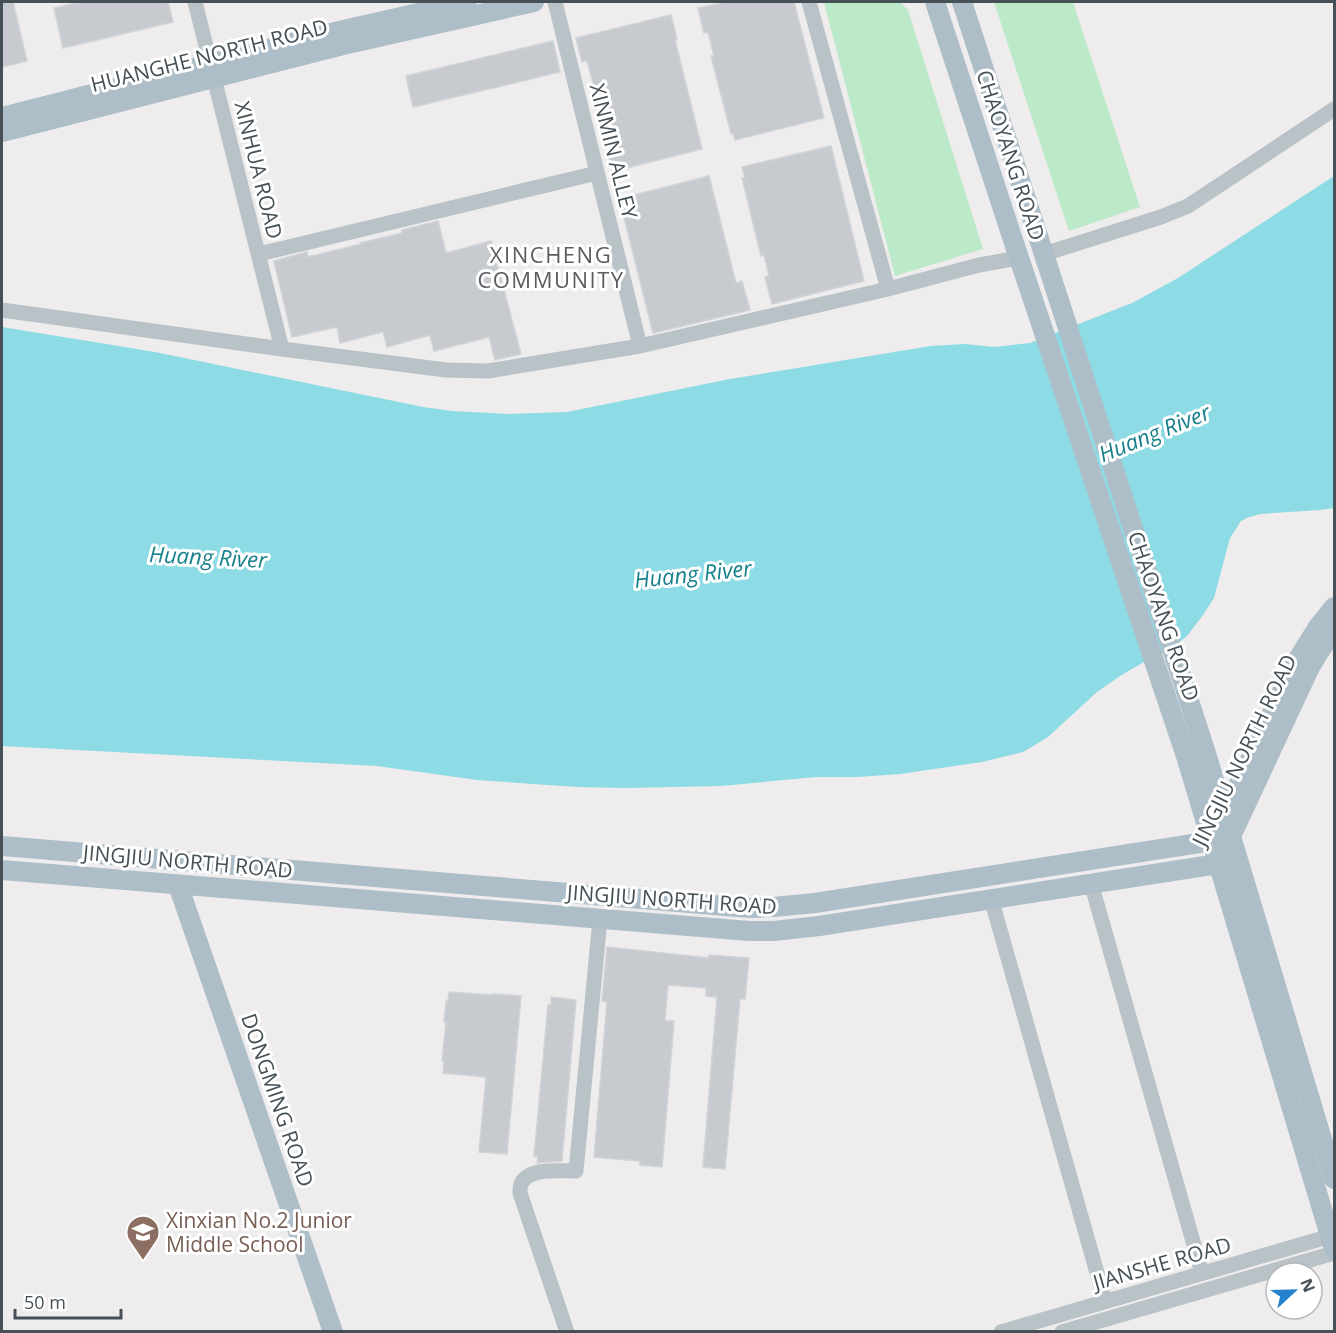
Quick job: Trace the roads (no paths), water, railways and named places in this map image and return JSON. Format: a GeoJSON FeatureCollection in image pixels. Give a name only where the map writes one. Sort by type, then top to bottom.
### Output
{"type":"FeatureCollection","features":[{"type":"Feature","properties":{"kind":"main road","name":"HUANGHE NORTH ROAD"},"geometry":{"type":"LineString","coordinates":[[2,132],[213,71],[339,31],[467,2]]}},
{"type":"Feature","properties":{"kind":"main road","name":"HUANGHE NORTH ROAD"},"geometry":{"type":"LineString","coordinates":[[2,117],[354,43],[534,2]]}},
{"type":"Feature","properties":{"kind":"main road","name":"CHAOYANG ROAD"},"geometry":{"type":"LineString","coordinates":[[935,2],[1186,756],[1334,1243]]}},
{"type":"Feature","properties":{"kind":"main road","name":"CHAOYANG ROAD"},"geometry":{"type":"LineString","coordinates":[[962,2],[1185,689],[1335,1179]]}},
{"type":"Feature","properties":{"kind":"main road","name":"JINGJIU NORTH ROAD"},"geometry":{"type":"LineString","coordinates":[[2,846],[772,908],[1212,841],[1296,662],[1318,627],[1335,607]]}},
{"type":"Feature","properties":{"kind":"main road","name":"JINGJIU NORTH ROAD"},"geometry":{"type":"LineString","coordinates":[[2,870],[733,930],[774,931],[1218,864],[1309,669],[1335,630]]}},
{"type":"Feature","properties":{"kind":"main road","name":"DONGMING ROAD"},"geometry":{"type":"LineString","coordinates":[[178,885],[333,1332]]}},
{"type":"Feature","properties":{"kind":"street","name":"XINHUA ROAD"},"geometry":{"type":"LineString","coordinates":[[195,2],[282,349]]}},
{"type":"Feature","properties":{"kind":"street","name":"XINMIN ALLEY"},"geometry":{"type":"LineString","coordinates":[[555,2],[640,346]]}},
{"type":"Feature","properties":{"kind":"street"},"geometry":{"type":"LineString","coordinates":[[809,2],[888,289]]}},
{"type":"Feature","properties":{"kind":"street"},"geometry":{"type":"LineString","coordinates":[[1044,254],[1161,217],[1188,206],[1335,109]]}},
{"type":"Feature","properties":{"kind":"street"},"geometry":{"type":"LineString","coordinates":[[259,254],[597,173]]}},
{"type":"Feature","properties":{"kind":"street"},"geometry":{"type":"LineString","coordinates":[[2,310],[446,370],[488,371],[640,346],[888,289],[980,265],[1019,258]]}},
{"type":"Feature","properties":{"kind":"street"},"geometry":{"type":"LineString","coordinates":[[1091,883],[1202,1273]]}},
{"type":"Feature","properties":{"kind":"street"},"geometry":{"type":"LineString","coordinates":[[991,898],[1105,1301]]}},
{"type":"Feature","properties":{"kind":"street"},"geometry":{"type":"LineString","coordinates":[[567,1332],[520,1193],[520,1184],[527,1176],[537,1172],[576,1171],[600,919]]}},
{"type":"Feature","properties":{"kind":"street","name":"JIANSHE ROAD"},"geometry":{"type":"LineString","coordinates":[[1001,1332],[1202,1273],[1334,1243]]}},
{"type":"Feature","properties":{"kind":"street","name":"JIANSHE ROAD"},"geometry":{"type":"LineString","coordinates":[[1062,1332],[1334,1243]]}},
{"type":"Feature","properties":{"kind":"water","name":"Huang River"},"geometry":{"type":"Polygon","coordinates":[[[1334,176],[1334,508],[1260,514],[1241,521],[1230,538],[1214,598],[1187,636],[1172,648],[1142,663],[1097,692],[1048,737],[1023,752],[982,762],[900,774],[816,777],[721,786],[625,788],[477,780],[377,766],[2,746],[2,327],[155,352],[423,407],[509,414],[567,412],[730,379],[931,346],[964,344],[995,347],[1030,343],[1132,303],[1178,278],[1334,176]]]}},
{"type":"Feature","properties":{"kind":"place","name":"Xinxian No.2 Junior Middle School"},"geometry":{"type":"Point","coordinates":[143,1261]}},
{"type":"Feature","properties":{"kind":"district","name":"XINCHENG COMMUNITY"},"geometry":{"type":"Point","coordinates":[551,266]}}]}
